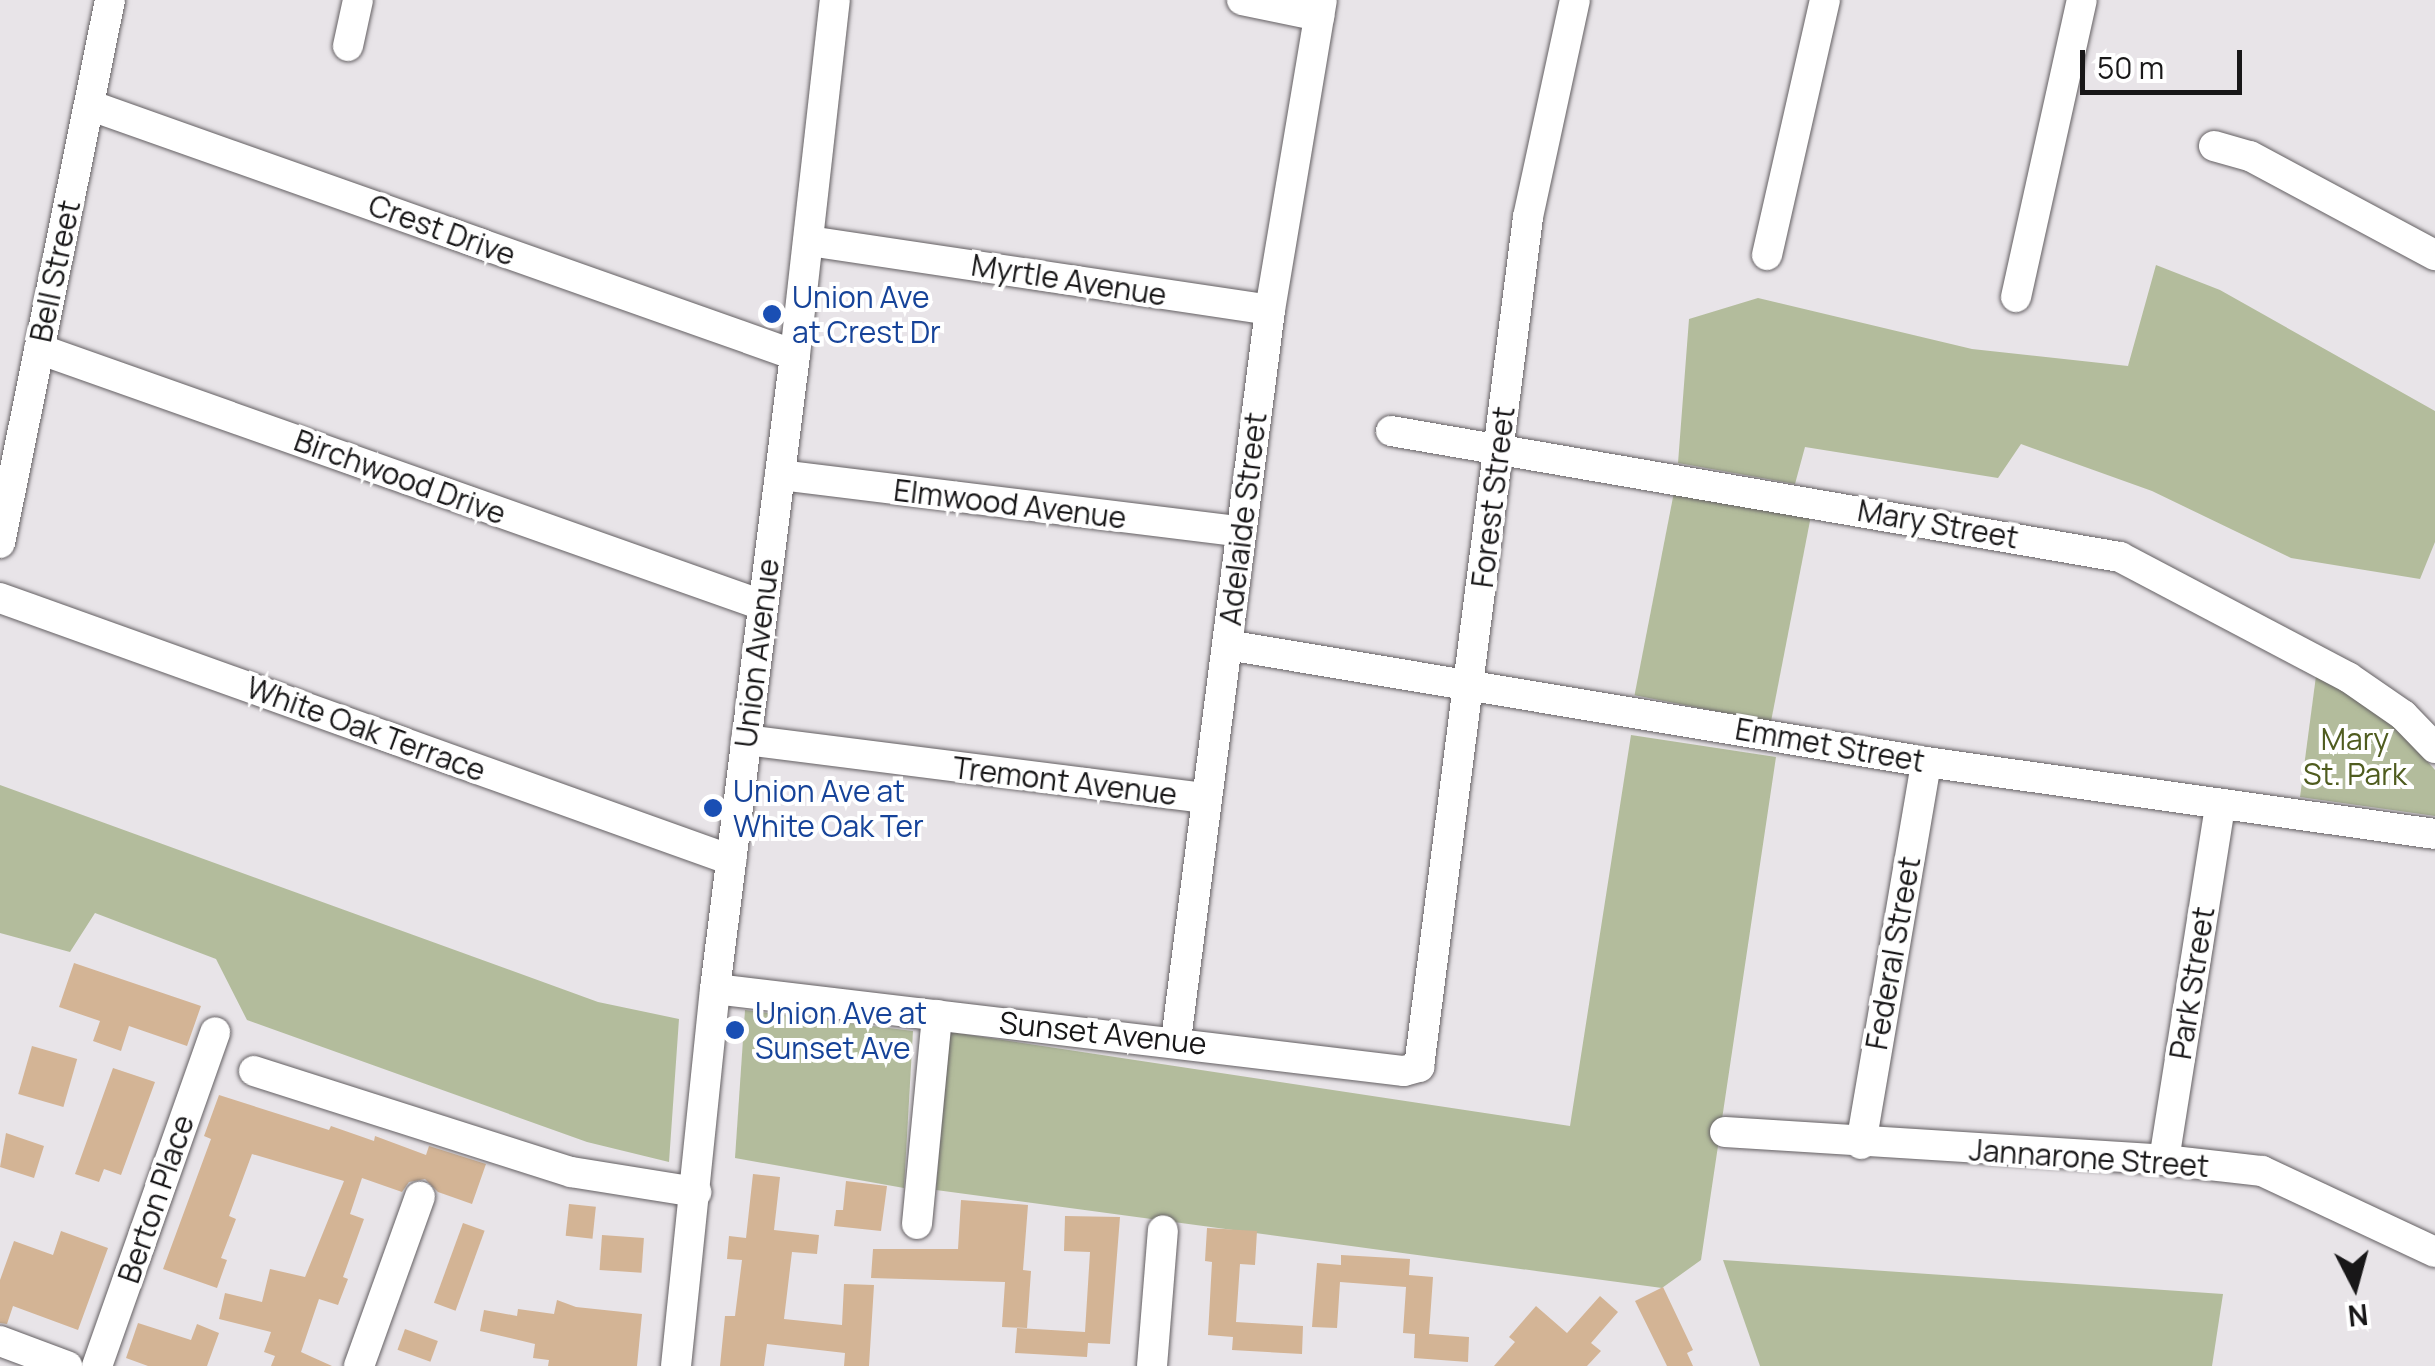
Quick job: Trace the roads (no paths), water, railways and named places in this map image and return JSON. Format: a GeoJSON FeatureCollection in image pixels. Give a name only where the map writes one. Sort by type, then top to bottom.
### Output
{"type":"FeatureCollection","features":[{"type":"Feature","properties":{"kind":"street","name":"Bell Street"},"geometry":{"type":"LineString","coordinates":[[0,543],[110,0]]}},
{"type":"Feature","properties":{"kind":"street"},"geometry":{"type":"LineString","coordinates":[[348,46],[358,0]]}},
{"type":"Feature","properties":{"kind":"street","name":"Union Avenue"},"geometry":{"type":"LineString","coordinates":[[676,1366],[715,989],[809,240],[834,0]]}},
{"type":"Feature","properties":{"kind":"street"},"geometry":{"type":"LineString","coordinates":[[1242,0],[1320,8]]}},
{"type":"Feature","properties":{"kind":"street","name":"Forest Street"},"geometry":{"type":"LineString","coordinates":[[1430,996],[1528,217],[1574,0]]}},
{"type":"Feature","properties":{"kind":"street"},"geometry":{"type":"LineString","coordinates":[[1766,255],[1826,0]]}},
{"type":"Feature","properties":{"kind":"street"},"geometry":{"type":"LineString","coordinates":[[2016,297],[2082,0]]}},
{"type":"Feature","properties":{"kind":"street","name":"Adelaide Street"},"geometry":{"type":"LineString","coordinates":[[1176,1040],[1270,310],[1320,8]]}},
{"type":"Feature","properties":{"kind":"street","name":"Crest Drive"},"geometry":{"type":"LineString","coordinates":[[89,105],[795,355]]}},
{"type":"Feature","properties":{"kind":"street"},"geometry":{"type":"LineString","coordinates":[[2214,146],[2250,156],[2435,255]]}},
{"type":"Feature","properties":{"kind":"street","name":"Myrtle Avenue"},"geometry":{"type":"LineString","coordinates":[[809,240],[1270,310]]}},
{"type":"Feature","properties":{"kind":"street","name":"Birchwood Drive"},"geometry":{"type":"LineString","coordinates":[[38,349],[762,605]]}},
{"type":"Feature","properties":{"kind":"street","name":"Mary Street"},"geometry":{"type":"LineString","coordinates":[[1391,432],[2120,557],[2348,677],[2403,715],[2435,748]]}},
{"type":"Feature","properties":{"kind":"street","name":"Elmwood Avenue"},"geometry":{"type":"LineString","coordinates":[[780,475],[1241,532]]}},
{"type":"Feature","properties":{"kind":"street","name":"White Oak Terrace"},"geometry":{"type":"LineString","coordinates":[[0,598],[732,860]]}},
{"type":"Feature","properties":{"kind":"street","name":"Emmet Street"},"geometry":{"type":"LineString","coordinates":[[1227,645],[1926,762],[2435,834]]}},
{"type":"Feature","properties":{"kind":"street","name":"Tremont Avenue"},"geometry":{"type":"LineString","coordinates":[[746,740],[1206,798]]}},
{"type":"Feature","properties":{"kind":"street","name":"Federal Street"},"geometry":{"type":"LineString","coordinates":[[1861,1144],[1926,762]]}},
{"type":"Feature","properties":{"kind":"street","name":"Park Street"},"geometry":{"type":"LineString","coordinates":[[2164,1160],[2220,806]]}},
{"type":"Feature","properties":{"kind":"street","name":"Sunset Avenue"},"geometry":{"type":"LineString","coordinates":[[715,989],[1176,1040],[1404,1071],[1418,1067],[1430,996]]}},
{"type":"Feature","properties":{"kind":"street"},"geometry":{"type":"LineString","coordinates":[[918,1224],[937,1015]]}},
{"type":"Feature","properties":{"kind":"street","name":"Berton Place"},"geometry":{"type":"LineString","coordinates":[[96,1366],[214,1032]]}},
{"type":"Feature","properties":{"kind":"street"},"geometry":{"type":"LineString","coordinates":[[254,1071],[571,1172],[696,1192]]}},
{"type":"Feature","properties":{"kind":"street","name":"Jannarone Street"},"geometry":{"type":"LineString","coordinates":[[1725,1132],[1861,1144],[2164,1160],[2262,1171],[2435,1252]]}},
{"type":"Feature","properties":{"kind":"street"},"geometry":{"type":"LineString","coordinates":[[359,1366],[420,1196]]}},
{"type":"Feature","properties":{"kind":"street"},"geometry":{"type":"LineString","coordinates":[[1152,1366],[1163,1230]]}},
{"type":"Feature","properties":{"kind":"street"},"geometry":{"type":"LineString","coordinates":[[0,1342],[66,1366]]}},
{"type":"Feature","properties":{"kind":"place","name":"Union Ave at Crest Dr"},"geometry":{"type":"Point","coordinates":[772,314]}},
{"type":"Feature","properties":{"kind":"place","name":"Union Ave at White Oak Ter"},"geometry":{"type":"Point","coordinates":[713,808]}},
{"type":"Feature","properties":{"kind":"place","name":"Union Ave at Sunset Ave"},"geometry":{"type":"Point","coordinates":[735,1030]}},
{"type":"Feature","properties":{"kind":"park label","name":"Mary St. Park"},"geometry":{"type":"Point","coordinates":[2355,756]}}]}
